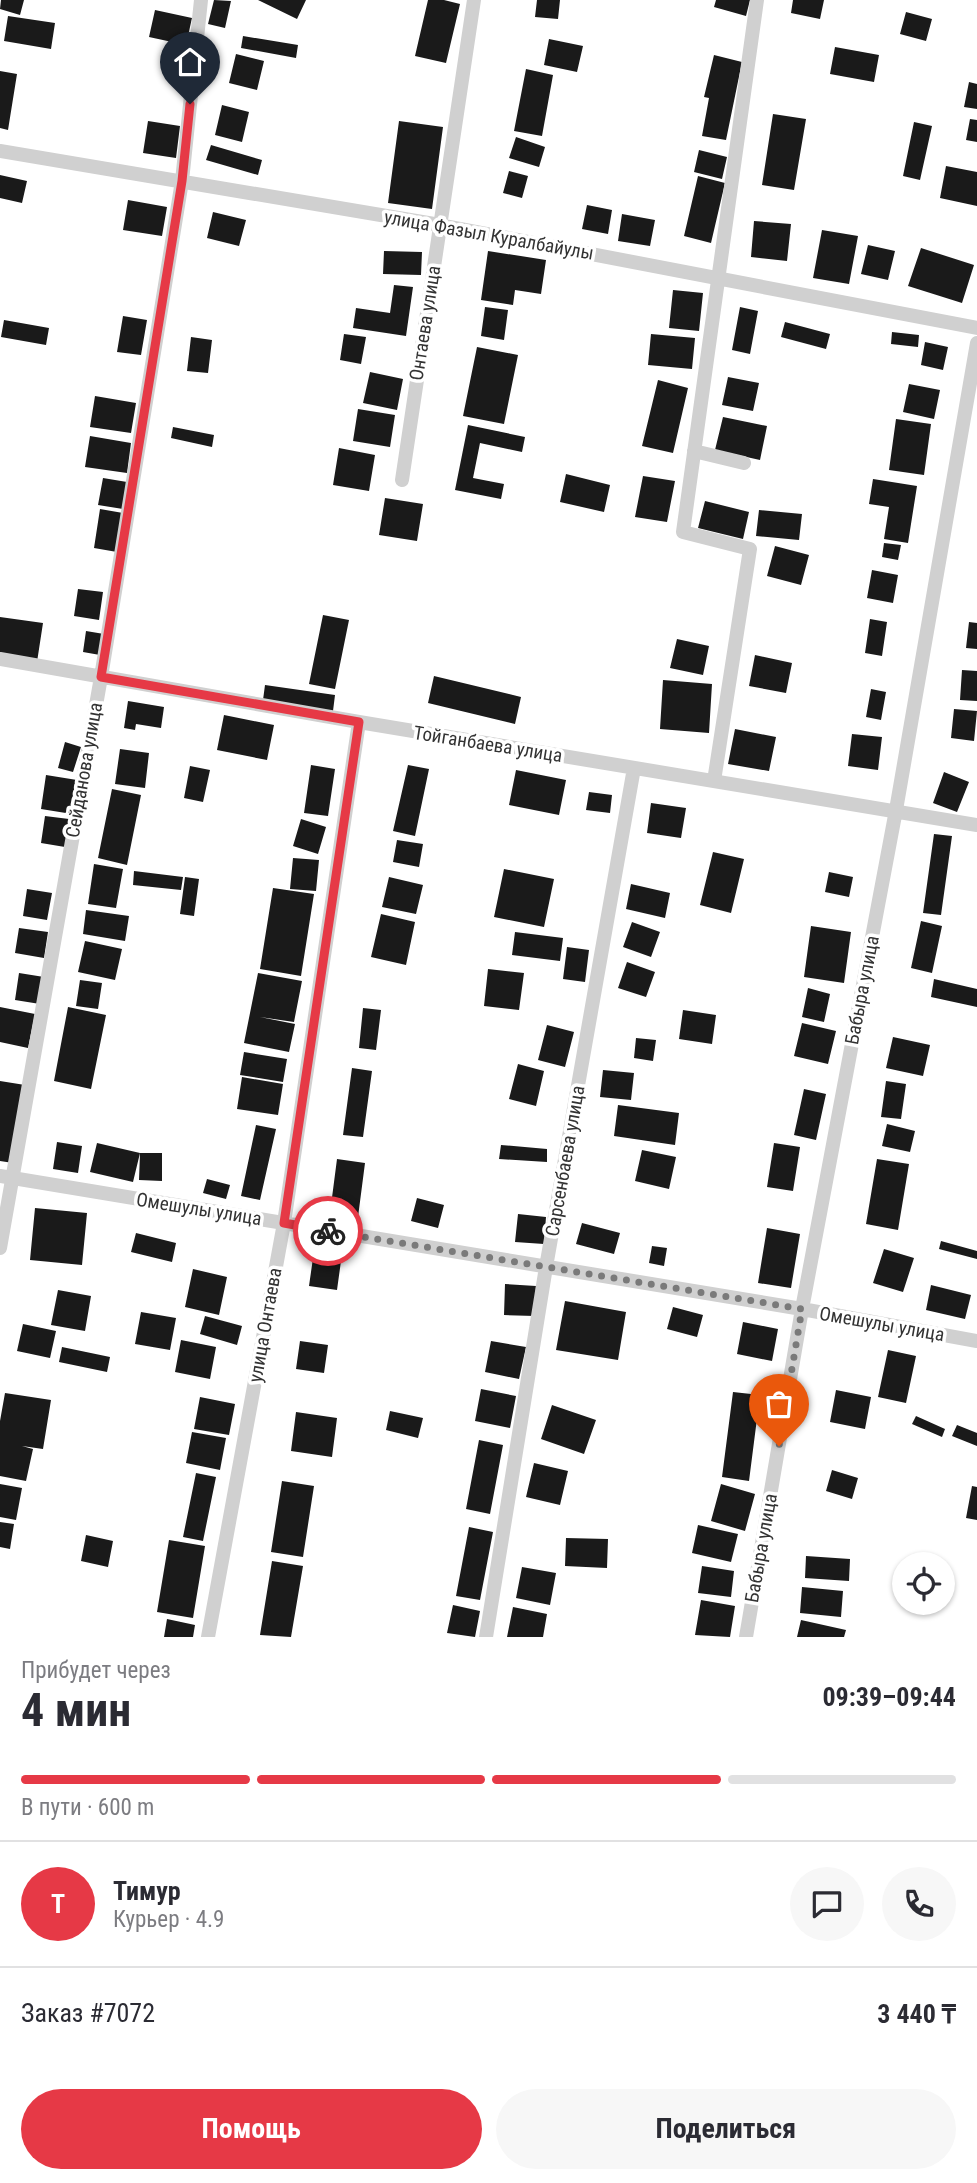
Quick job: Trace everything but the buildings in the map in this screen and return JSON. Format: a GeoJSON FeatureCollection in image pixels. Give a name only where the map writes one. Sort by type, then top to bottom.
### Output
{"type":"FeatureCollection","features":[{"type":"Feature","properties":{"kind":"street","name":"Сейданова улица"},"geometry":{"type":"LineString","coordinates":[[0,1248],[5,1177],[101,677],[182,181],[201,0]]}},
{"type":"Feature","properties":{"kind":"street","name":"Онтаева улица"},"geometry":{"type":"LineString","coordinates":[[402,480],[474,0]]}},
{"type":"Feature","properties":{"kind":"street"},"geometry":{"type":"LineString","coordinates":[[714,780],[750,549],[682,532],[757,0]]}},
{"type":"Feature","properties":{"kind":"street","name":"улица Фазыл Куралбайулы"},"geometry":{"type":"LineString","coordinates":[[0,151],[440,225],[977,328]]}},
{"type":"Feature","properties":{"kind":"street","name":"Бабыра улица"},"geometry":{"type":"LineString","coordinates":[[746,1637],[802,1309],[896,810],[977,343]]}},
{"type":"Feature","properties":{"kind":"street"},"geometry":{"type":"LineString","coordinates":[[694,451],[744,463]]}},
{"type":"Feature","properties":{"kind":"street","name":"Тойганбаева улица"},"geometry":{"type":"LineString","coordinates":[[0,659],[977,825]]}},
{"type":"Feature","properties":{"kind":"street","name":"улица Онтаева"},"geometry":{"type":"LineString","coordinates":[[208,1637],[284,1223],[359,722]]}},
{"type":"Feature","properties":{"kind":"street","name":"Сарсенбаева улица"},"geometry":{"type":"LineString","coordinates":[[486,1637],[546,1267],[635,768]]}},
{"type":"Feature","properties":{"kind":"street","name":"Омешулы улица"},"geometry":{"type":"LineString","coordinates":[[5,1177],[802,1309],[977,1341]]}},
{"type":"Feature","properties":{"kind":"way so far"},"geometry":{"type":"LineString","coordinates":[[328,1231],[802,1309],[779,1446]]}},
{"type":"Feature","properties":{"kind":"route"},"geometry":{"type":"LineString","coordinates":[[190,104],[182,181],[101,677],[359,722],[284,1223],[328,1231]]}}]}
